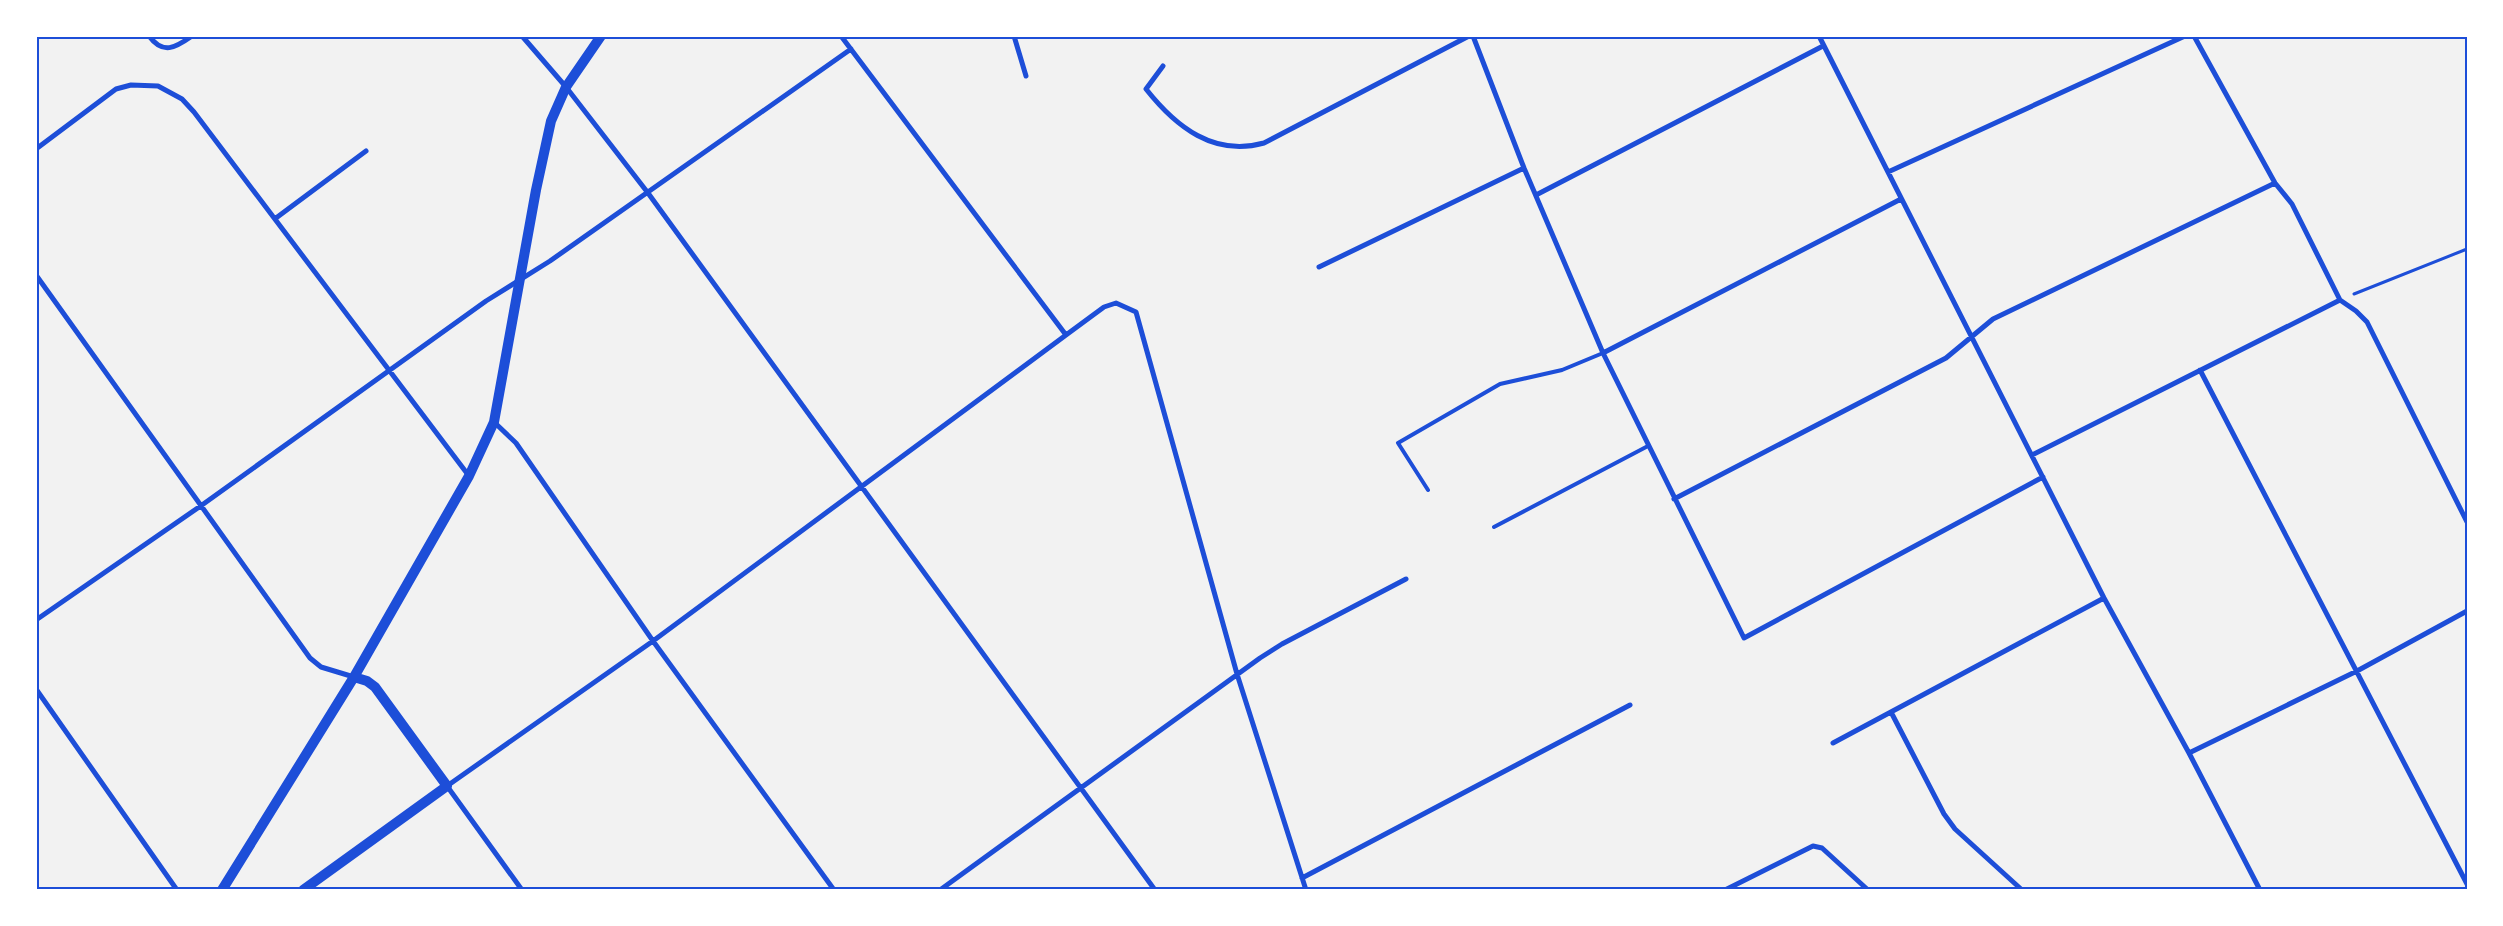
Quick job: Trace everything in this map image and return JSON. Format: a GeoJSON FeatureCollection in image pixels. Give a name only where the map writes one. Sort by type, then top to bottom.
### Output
{"type":"FeatureCollection","features":[{"type":"Feature","properties":{"kind":"main road"},"geometry":{"type":"LineString","coordinates":[[222,890],[354,677],[469,476],[494,422],[547,139],[554,112],[566,87],[601,36]]}},
{"type":"Feature","properties":{"kind":"main road"},"geometry":{"type":"LineString","coordinates":[[303,890],[447,786],[376,687],[367,681],[354,677]]}},
{"type":"Feature","properties":{"kind":"street"},"geometry":{"type":"LineString","coordinates":[[149,36],[156,45],[166,48],[178,46],[192,36]]}},
{"type":"Feature","properties":{"kind":"street"},"geometry":{"type":"LineString","coordinates":[[522,36],[566,87],[648,193],[1156,890]]}},
{"type":"Feature","properties":{"kind":"street"},"geometry":{"type":"LineString","coordinates":[[841,36],[1066,335]]}},
{"type":"Feature","properties":{"kind":"street"},"geometry":{"type":"LineString","coordinates":[[1014,36],[1026,76]]}},
{"type":"Feature","properties":{"kind":"street"},"geometry":{"type":"LineString","coordinates":[[1163,66],[1146,89],[1156,101],[1188,131],[1204,139],[1228,146],[1248,147],[1264,143],[1469,36]]}},
{"type":"Feature","properties":{"kind":"street"},"geometry":{"type":"LineString","coordinates":[[1473,36],[1524,168],[1603,352],[1744,638],[2043,477]]}},
{"type":"Feature","properties":{"kind":"street"},"geometry":{"type":"LineString","coordinates":[[1819,36],[2104,598],[2189,753],[2260,890]]}},
{"type":"Feature","properties":{"kind":"street"},"geometry":{"type":"LineString","coordinates":[[1888,172],[2185,36]]}},
{"type":"Feature","properties":{"kind":"street"},"geometry":{"type":"LineString","coordinates":[[2194,36],[2275,183],[2292,204],[2340,300],[2356,311],[2367,322],[2467,522]]}},
{"type":"Feature","properties":{"kind":"street"},"geometry":{"type":"LineString","coordinates":[[1536,195],[1823,46]]}},
{"type":"Feature","properties":{"kind":"street"},"geometry":{"type":"LineString","coordinates":[[36,620],[202,505],[486,301],[648,193],[851,49]]}},
{"type":"Feature","properties":{"kind":"street"},"geometry":{"type":"LineString","coordinates":[[36,148],[116,89],[131,85],[158,86],[182,99],[276,218],[469,476]]}},
{"type":"Feature","properties":{"kind":"street"},"geometry":{"type":"LineString","coordinates":[[276,218],[366,151]]}},
{"type":"Feature","properties":{"kind":"street"},"geometry":{"type":"LineString","coordinates":[[1319,267],[1524,168]]}},
{"type":"Feature","properties":{"kind":"street"},"geometry":{"type":"LineString","coordinates":[[1674,499],[1946,358],[1970,336],[1993,319],[2275,183]]}},
{"type":"Feature","properties":{"kind":"street"},"geometry":{"type":"LineString","coordinates":[[1603,352],[1901,199]]}},
{"type":"Feature","properties":{"kind":"street"},"geometry":{"type":"LineString","coordinates":[[36,275],[310,658],[322,667],[354,677]]}},
{"type":"Feature","properties":{"kind":"street"},"geometry":{"type":"LineString","coordinates":[[2032,455],[2340,300]]}},
{"type":"Feature","properties":{"kind":"street"},"geometry":{"type":"LineString","coordinates":[[522,890],[447,786],[653,641],[1104,307],[1116,303],[1136,312],[1237,674],[1306,890]]}},
{"type":"Feature","properties":{"kind":"street"},"geometry":{"type":"LineString","coordinates":[[2200,370],[2467,884]]}},
{"type":"Feature","properties":{"kind":"street"},"geometry":{"type":"LineString","coordinates":[[494,422],[516,443],[653,641],[834,890]]}},
{"type":"Feature","properties":{"kind":"street"},"geometry":{"type":"LineString","coordinates":[[940,890],[1237,674],[1282,644],[1406,579]]}},
{"type":"Feature","properties":{"kind":"street"},"geometry":{"type":"LineString","coordinates":[[1832,743],[2104,598]]}},
{"type":"Feature","properties":{"kind":"street"},"geometry":{"type":"LineString","coordinates":[[2189,753],[2357,671],[2467,611]]}},
{"type":"Feature","properties":{"kind":"street"},"geometry":{"type":"LineString","coordinates":[[36,689],[177,890]]}},
{"type":"Feature","properties":{"kind":"street"},"geometry":{"type":"LineString","coordinates":[[1302,878],[1630,705]]}},
{"type":"Feature","properties":{"kind":"street"},"geometry":{"type":"LineString","coordinates":[[1891,712],[1944,814],[1956,829],[2022,890]]}},
{"type":"Feature","properties":{"kind":"street"},"geometry":{"type":"LineString","coordinates":[[1725,890],[1806,848],[1822,848],[1868,890]]}},
{"type":"Feature","properties":{"kind":"lane"},"geometry":{"type":"LineString","coordinates":[[1428,490],[1398,443],[1500,384],[1562,370],[1603,352]]}},
{"type":"Feature","properties":{"kind":"lane"},"geometry":{"type":"LineString","coordinates":[[1494,527],[1648,446]]}},
{"type":"Feature","properties":{"kind":"path"},"geometry":{"type":"LineString","coordinates":[[2340,300],[2467,249]]}}]}
